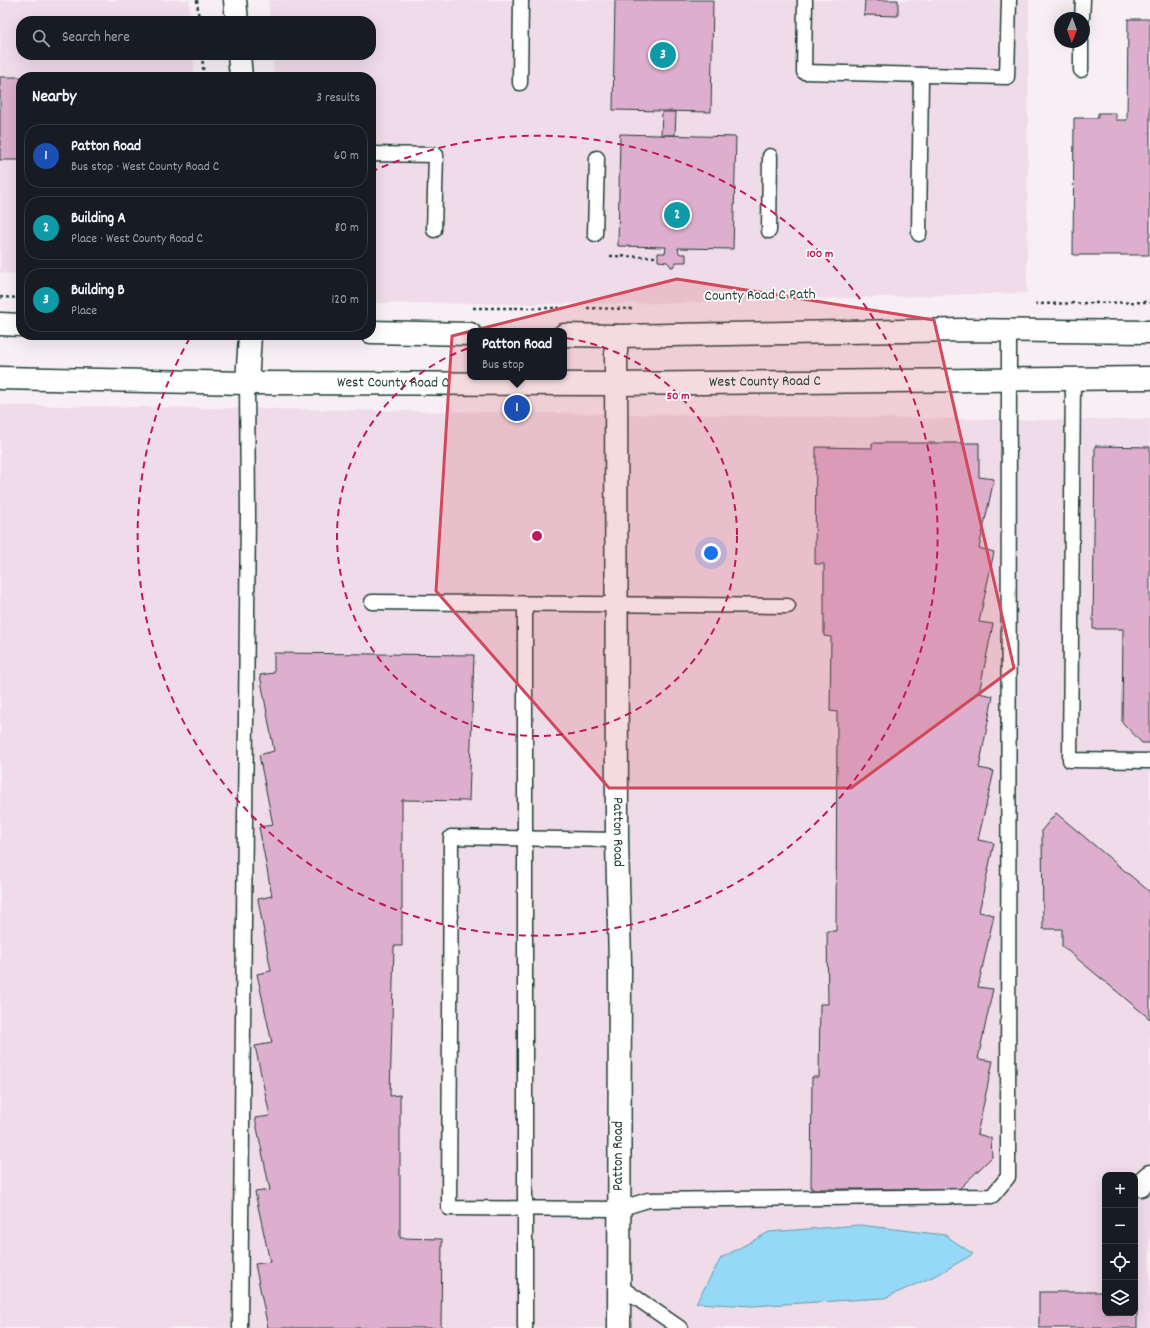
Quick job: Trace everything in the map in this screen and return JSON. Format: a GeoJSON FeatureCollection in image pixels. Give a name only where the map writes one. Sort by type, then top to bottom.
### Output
{"type":"FeatureCollection","features":[{"type":"Feature","properties":{"kind":"main road"},"geometry":{"type":"LineString","coordinates":[[235,0],[236,16]]}},
{"type":"Feature","properties":{"kind":"main road"},"geometry":{"type":"LineString","coordinates":[[239,60],[241,72]]}},
{"type":"Feature","properties":{"kind":"main road"},"geometry":{"type":"LineString","coordinates":[[0,324],[16,325]]}},
{"type":"Feature","properties":{"kind":"main road"},"geometry":{"type":"LineString","coordinates":[[567,335],[616,336],[956,330],[1150,332]]}},
{"type":"Feature","properties":{"kind":"main road"},"geometry":{"type":"LineString","coordinates":[[376,332],[467,334]]}},
{"type":"Feature","properties":{"kind":"main road","name":"Patton Road"},"geometry":{"type":"LineString","coordinates":[[616,336],[616,605],[620,964],[619,1328]]}},
{"type":"Feature","properties":{"kind":"main road"},"geometry":{"type":"LineString","coordinates":[[247,383],[250,340]]}},
{"type":"Feature","properties":{"kind":"main road","name":"West County Road C"},"geometry":{"type":"LineString","coordinates":[[0,378],[247,383],[616,384],[1150,378]]}},
{"type":"Feature","properties":{"kind":"lane"},"geometry":{"type":"LineString","coordinates":[[520,83],[521,0]]}},
{"type":"Feature","properties":{"kind":"lane"},"geometry":{"type":"LineString","coordinates":[[805,0],[804,72],[1007,77],[1009,0]]}},
{"type":"Feature","properties":{"kind":"lane"},"geometry":{"type":"LineString","coordinates":[[1082,12],[1083,0]]}},
{"type":"Feature","properties":{"kind":"lane"},"geometry":{"type":"LineString","coordinates":[[1081,70],[1082,48]]}},
{"type":"Feature","properties":{"kind":"lane"},"geometry":{"type":"LineString","coordinates":[[919,234],[922,75]]}},
{"type":"Feature","properties":{"kind":"lane"},"geometry":{"type":"LineString","coordinates":[[376,154],[436,155],[434,230]]}},
{"type":"Feature","properties":{"kind":"lane"},"geometry":{"type":"LineString","coordinates":[[769,231],[770,156]]}},
{"type":"Feature","properties":{"kind":"lane"},"geometry":{"type":"LineString","coordinates":[[595,234],[596,158]]}},
{"type":"Feature","properties":{"kind":"lane"},"geometry":{"type":"LineString","coordinates":[[618,840],[451,837],[449,1208],[619,1210],[648,1200],[992,1196],[1008,1177],[1018,330]]}},
{"type":"Feature","properties":{"kind":"lane"},"geometry":{"type":"LineString","coordinates":[[1073,378],[1070,760],[1150,761]]}},
{"type":"Feature","properties":{"kind":"lane"},"geometry":{"type":"LineString","coordinates":[[240,1328],[248,530],[247,383]]}},
{"type":"Feature","properties":{"kind":"lane"},"geometry":{"type":"LineString","coordinates":[[372,602],[788,606]]}},
{"type":"Feature","properties":{"kind":"lane"},"geometry":{"type":"LineString","coordinates":[[525,604],[525,1328]]}},
{"type":"Feature","properties":{"kind":"lane"},"geometry":{"type":"LineString","coordinates":[[619,1286],[680,1328]]}},
{"type":"Feature","properties":{"kind":"path"},"geometry":{"type":"LineString","coordinates":[[198,0],[199,16]]}},
{"type":"Feature","properties":{"kind":"path"},"geometry":{"type":"LineString","coordinates":[[202,60],[204,72]]}},
{"type":"Feature","properties":{"kind":"path"},"geometry":{"type":"LineString","coordinates":[[610,256],[658,258]]}},
{"type":"Feature","properties":{"kind":"path"},"geometry":{"type":"LineString","coordinates":[[0,297],[16,298]]}},
{"type":"Feature","properties":{"kind":"path"},"geometry":{"type":"LineString","coordinates":[[1031,304],[1150,302]]}},
{"type":"Feature","properties":{"kind":"path"},"geometry":{"type":"LineString","coordinates":[[467,308],[570,308]]}},
{"type":"Feature","properties":{"kind":"path"},"geometry":{"type":"LineString","coordinates":[[586,308],[634,309]]}},
{"type":"Feature","properties":{"kind":"highlighted area"},"geometry":{"type":"Polygon","coordinates":[[[677,279],[934,320],[1014,668],[851,788],[609,788],[436,591],[452,336],[677,279]]]}},
{"type":"Feature","properties":{"kind":"shaded area"},"geometry":{"type":"Polygon","coordinates":[[[0,0],[189,0],[190,16],[16,16],[16,60],[193,60],[195,72],[16,72],[16,274],[0,273],[0,0]]]}},
{"type":"Feature","properties":{"kind":"shaded area"},"geometry":{"type":"Polygon","coordinates":[[[268,0],[1029,0],[1027,293],[674,303],[376,303],[376,72],[274,72],[272,60],[376,60],[376,16],[270,16],[268,0]]]}},
{"type":"Feature","properties":{"kind":"shaded area"},"geometry":{"type":"Polygon","coordinates":[[[0,405],[1044,420],[1150,419],[1150,1328],[0,1328],[0,405]]]}},
{"type":"Feature","properties":{"kind":"water"},"geometry":{"type":"Polygon","coordinates":[[[860,1225],[945,1235],[973,1254],[939,1274],[885,1298],[752,1306],[696,1303],[721,1258],[769,1232],[860,1225]]]}},
{"type":"Feature","properties":{"kind":"building"},"geometry":{"type":"Polygon","coordinates":[[[615,0],[713,0],[711,112],[613,110],[615,0]]]}},
{"type":"Feature","properties":{"kind":"building"},"geometry":{"type":"Polygon","coordinates":[[[865,0],[898,0],[898,16],[864,15],[865,0]]]}},
{"type":"Feature","properties":{"kind":"building"},"geometry":{"type":"Polygon","coordinates":[[[1128,19],[1150,19],[1149,255],[1073,255],[1074,118],[1098,118],[1098,113],[1116,113],[1116,120],[1127,120],[1128,19]]]}},
{"type":"Feature","properties":{"kind":"building"},"geometry":{"type":"Polygon","coordinates":[[[0,77],[16,77],[16,160],[0,160],[0,77]]]}},
{"type":"Feature","properties":{"kind":"building"},"geometry":{"type":"Polygon","coordinates":[[[662,112],[676,112],[675,135],[661,135],[662,112]]]}},
{"type":"Feature","properties":{"kind":"building"},"geometry":{"type":"Polygon","coordinates":[[[620,134],[736,137],[733,249],[678,248],[679,253],[686,254],[686,262],[677,262],[673,267],[671,267],[667,262],[658,261],[658,253],[665,253],[666,247],[618,246],[620,134]]]}},
{"type":"Feature","properties":{"kind":"building"},"geometry":{"type":"Polygon","coordinates":[[[872,443],[979,443],[979,477],[994,479],[979,548],[994,552],[979,622],[993,624],[979,693],[993,696],[979,768],[994,771],[978,840],[994,843],[979,912],[994,915],[978,987],[993,989],[978,1059],[993,1061],[977,1134],[991,1138],[992,1157],[959,1189],[811,1189],[812,1077],[819,1077],[820,1004],[828,1004],[827,931],[836,931],[837,712],[830,711],[831,637],[824,636],[824,564],[815,564],[816,447],[872,448],[872,443]]]}},
{"type":"Feature","properties":{"kind":"building"},"geometry":{"type":"Polygon","coordinates":[[[1095,446],[1150,447],[1150,743],[1142,743],[1122,722],[1123,629],[1093,629],[1095,446]]]}},
{"type":"Feature","properties":{"kind":"building"},"geometry":{"type":"Polygon","coordinates":[[[274,653],[474,655],[469,801],[402,800],[402,946],[394,946],[390,1096],[400,1095],[400,1238],[442,1239],[441,1328],[268,1328],[255,1264],[270,1262],[255,1192],[270,1190],[255,1118],[270,1116],[255,1046],[272,1043],[257,974],[271,971],[258,899],[272,896],[259,827],[273,825],[259,755],[274,751],[260,675],[274,673],[274,653]]]}},
{"type":"Feature","properties":{"kind":"building"},"geometry":{"type":"Polygon","coordinates":[[[1056,813],[1150,892],[1150,1019],[1062,946],[1062,929],[1043,929],[1042,830],[1056,813]]]}},
{"type":"Feature","properties":{"kind":"building"},"geometry":{"type":"Polygon","coordinates":[[[1039,1292],[1102,1292],[1102,1316],[1137,1316],[1137,1328],[1039,1328],[1039,1292]]]}},
{"type":"Feature","properties":{"kind":"place","name":"Building B"},"geometry":{"type":"Point","coordinates":[663,55]}},
{"type":"Feature","properties":{"kind":"place","name":"Building A"},"geometry":{"type":"Point","coordinates":[677,215]}},
{"type":"Feature","properties":{"kind":"place","name":"Patton Road"},"geometry":{"type":"Point","coordinates":[517,408]}}]}
